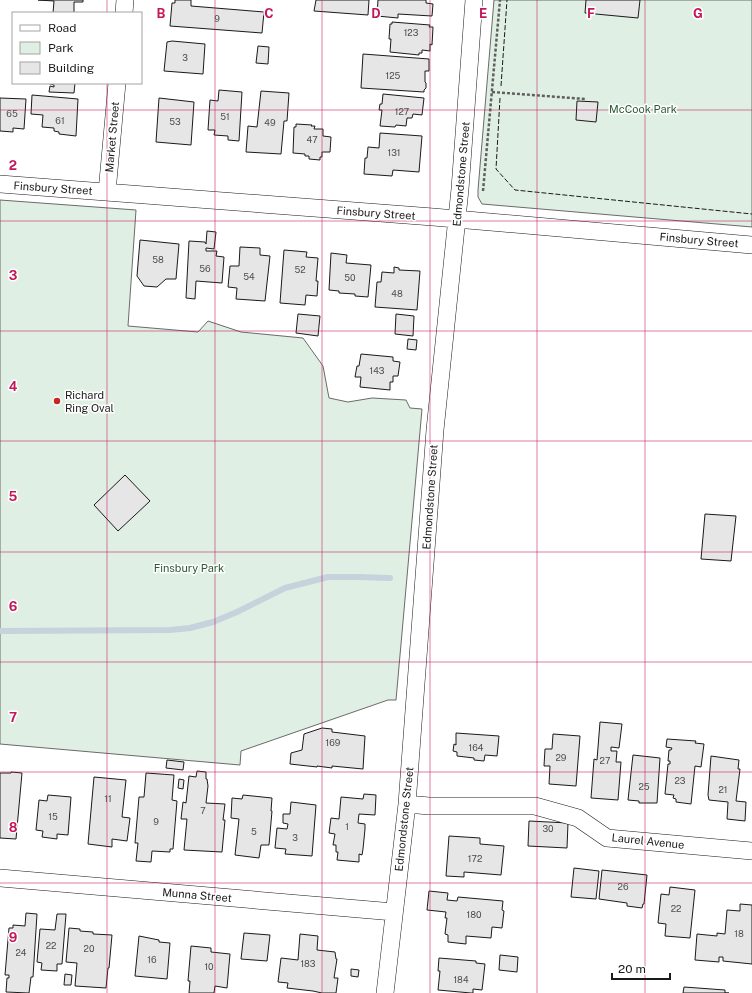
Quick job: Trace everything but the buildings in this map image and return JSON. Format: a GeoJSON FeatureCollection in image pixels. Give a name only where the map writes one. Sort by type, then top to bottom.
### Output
{"type":"FeatureCollection","features":[{"type":"Feature","properties":{"kind":"street"},"geometry":{"type":"LineString","coordinates":[[124,12],[125,0]]}},
{"type":"Feature","properties":{"kind":"street","name":"Edmondstone Street"},"geometry":{"type":"LineString","coordinates":[[385,993],[407,804],[435,430],[457,220],[474,0]]}},
{"type":"Feature","properties":{"kind":"street","name":"Market Street"},"geometry":{"type":"LineString","coordinates":[[107,192],[117,84]]}},
{"type":"Feature","properties":{"kind":"street","name":"Finsbury Street"},"geometry":{"type":"LineString","coordinates":[[0,184],[752,245]]}},
{"type":"Feature","properties":{"kind":"street","name":"Laurel Avenue"},"geometry":{"type":"LineString","coordinates":[[407,804],[429,806],[535,806],[578,818],[607,838],[752,851]]}},
{"type":"Feature","properties":{"kind":"street","name":"Munna Street"},"geometry":{"type":"LineString","coordinates":[[0,878],[394,912]]}},
{"type":"Feature","properties":{"kind":"path"},"geometry":{"type":"LineString","coordinates":[[483,192],[500,0]]}},
{"type":"Feature","properties":{"kind":"path"},"geometry":{"type":"LineString","coordinates":[[492,92],[585,99]]}},
{"type":"Feature","properties":{"kind":"green space","name":"McCook Park"},"geometry":{"type":"Polygon","coordinates":[[[494,0],[752,0],[752,227],[482,204],[478,197],[478,190],[494,0]]]}},
{"type":"Feature","properties":{"kind":"green space","name":"Finsbury Park"},"geometry":{"type":"Polygon","coordinates":[[[0,200],[136,210],[128,326],[198,332],[208,321],[241,332],[303,338],[323,366],[329,398],[348,402],[372,398],[406,400],[410,408],[422,409],[396,700],[388,700],[241,751],[240,765],[0,744],[0,200]]]}},
{"type":"Feature","properties":{"kind":"waterway"},"geometry":{"type":"LineString","coordinates":[[0,631],[170,630],[190,628],[213,622],[237,612],[285,588],[328,577],[390,578]]}},
{"type":"Feature","properties":{"kind":"fence"},"geometry":{"type":"LineString","coordinates":[[501,86],[507,0]]}},
{"type":"Feature","properties":{"kind":"fence"},"geometry":{"type":"LineString","coordinates":[[500,98],[496,169],[515,190],[752,214]]}},
{"type":"Feature","properties":{"kind":"place","name":"Richard Ring Oval"},"geometry":{"type":"Point","coordinates":[57,401]}}]}
